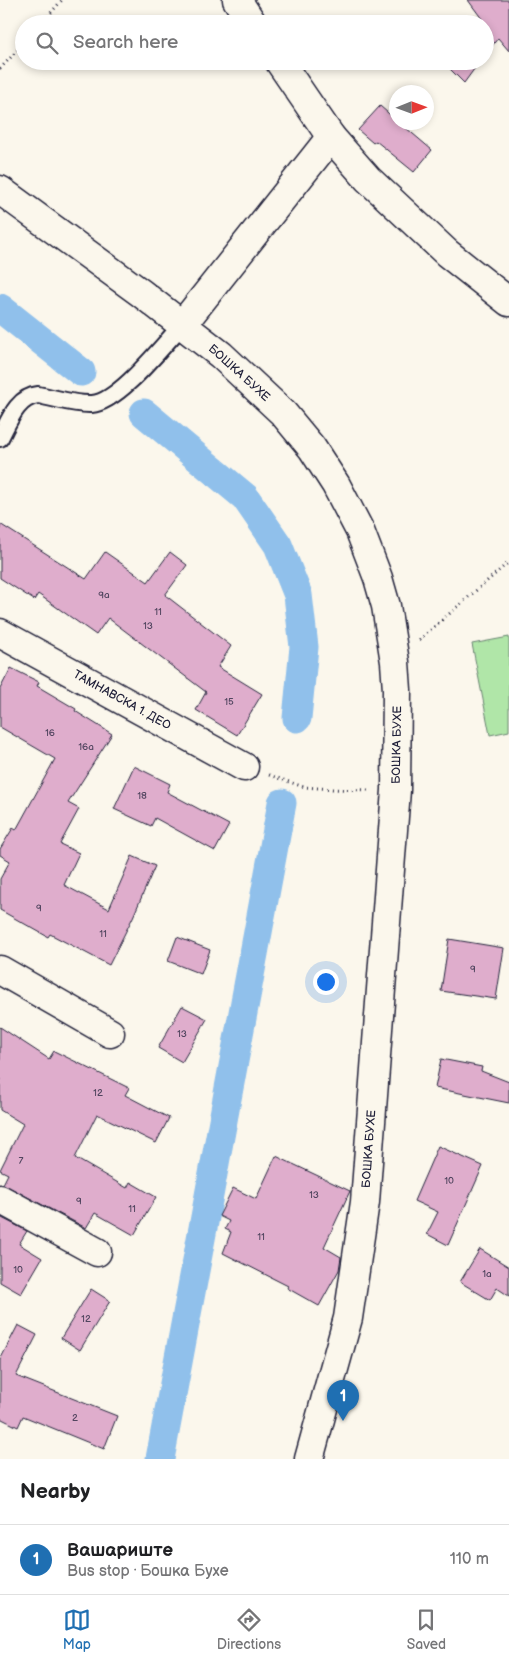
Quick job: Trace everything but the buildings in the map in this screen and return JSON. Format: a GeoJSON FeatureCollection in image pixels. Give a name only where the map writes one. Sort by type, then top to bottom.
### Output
{"type":"FeatureCollection","features":[{"type":"Feature","properties":{"kind":"main road"},"geometry":{"type":"LineString","coordinates":[[237,0],[247,15]]}},
{"type":"Feature","properties":{"kind":"main road"},"geometry":{"type":"LineString","coordinates":[[285,70],[331,137],[368,179],[447,253],[509,302]]}},
{"type":"Feature","properties":{"kind":"main road"},"geometry":{"type":"LineString","coordinates":[[182,325],[331,137]]}},
{"type":"Feature","properties":{"kind":"main road","name":"БОШКА БУХЕ"},"geometry":{"type":"LineString","coordinates":[[0,190],[141,293],[221,355],[283,413],[312,448],[336,485],[360,532],[378,578],[386,606],[396,662],[396,790],[365,1202],[348,1318],[309,1459]]}},
{"type":"Feature","properties":{"kind":"main road","name":"ТАМНАВСКА 1. ДЕО"},"geometry":{"type":"LineString","coordinates":[[0,633],[244,767]]}},
{"type":"Feature","properties":{"kind":"main road"},"geometry":{"type":"LineString","coordinates":[[0,970],[110,1033]]}},
{"type":"Feature","properties":{"kind":"main road"},"geometry":{"type":"LineString","coordinates":[[0,1199],[97,1252]]}},
{"type":"Feature","properties":{"kind":"lane"},"geometry":{"type":"LineString","coordinates":[[0,438],[21,402],[32,396],[38,395],[85,404],[95,404],[109,398],[122,389],[182,325]]}},
{"type":"Feature","properties":{"kind":"path"},"geometry":{"type":"LineString","coordinates":[[49,15],[62,0]]}},
{"type":"Feature","properties":{"kind":"path"},"geometry":{"type":"LineString","coordinates":[[0,69],[15,52]]}},
{"type":"Feature","properties":{"kind":"path"},"geometry":{"type":"LineString","coordinates":[[396,662],[509,562]]}},
{"type":"Feature","properties":{"kind":"path"},"geometry":{"type":"LineString","coordinates":[[244,767],[304,787],[332,790],[396,790]]}},
{"type":"Feature","properties":{"kind":"green space"},"geometry":{"type":"Polygon","coordinates":[[[509,637],[509,731],[490,735],[472,644],[509,637]]]}},
{"type":"Feature","properties":{"kind":"waterway"},"geometry":{"type":"LineString","coordinates":[[0,308],[81,372]]}},
{"type":"Feature","properties":{"kind":"waterway"},"geometry":{"type":"LineString","coordinates":[[144,413],[245,497],[278,545],[298,595],[304,647],[297,718]]}},
{"type":"Feature","properties":{"kind":"waterway"},"geometry":{"type":"LineString","coordinates":[[160,1459],[282,803]]}},
{"type":"Feature","properties":{"kind":"place","name":"Вашариште"},"geometry":{"type":"Point","coordinates":[343,1421]}}]}
